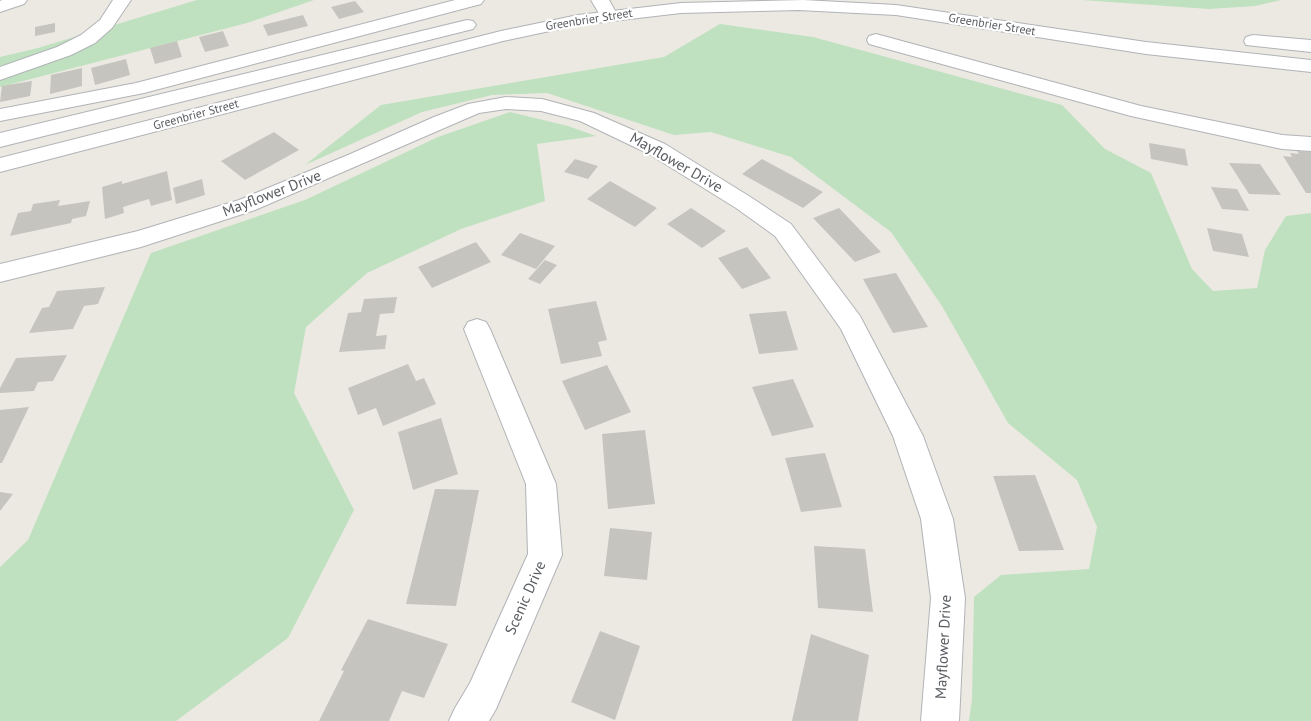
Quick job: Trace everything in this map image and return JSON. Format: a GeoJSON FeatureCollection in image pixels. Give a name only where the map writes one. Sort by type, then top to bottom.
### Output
{"type":"FeatureCollection","features":[{"type":"Feature","properties":{"kind":"street"},"geometry":{"type":"LineString","coordinates":[[0,7],[18,0]]}},
{"type":"Feature","properties":{"kind":"street"},"geometry":{"type":"LineString","coordinates":[[0,74],[64,51],[88,39],[106,24],[122,0]]}},
{"type":"Feature","properties":{"kind":"street"},"geometry":{"type":"LineString","coordinates":[[0,115],[137,89],[475,0]]}},
{"type":"Feature","properties":{"kind":"street","name":"Greenbrier Street"},"geometry":{"type":"LineString","coordinates":[[565,4],[593,0]]}},
{"type":"Feature","properties":{"kind":"street","name":"Greenbrier Street"},"geometry":{"type":"LineString","coordinates":[[939,0],[1028,13]]}},
{"type":"Feature","properties":{"kind":"street","name":"Greenbrier Street"},"geometry":{"type":"LineString","coordinates":[[0,165],[604,8],[682,8],[751,4],[896,10],[1146,48],[1311,66]]}},
{"type":"Feature","properties":{"kind":"street","name":"Greenbrier Street"},"geometry":{"type":"LineString","coordinates":[[0,140],[485,21]]}},
{"type":"Feature","properties":{"kind":"street"},"geometry":{"type":"LineString","coordinates":[[876,40],[1138,112],[1282,142],[1311,144]]}},
{"type":"Feature","properties":{"kind":"street"},"geometry":{"type":"LineString","coordinates":[[1240,40],[1311,46]]}},
{"type":"Feature","properties":{"kind":"street","name":"Mayflower Drive"},"geometry":{"type":"LineString","coordinates":[[0,273],[141,239],[247,205],[297,185],[440,121],[475,108],[506,103],[542,105],[587,117],[657,149],[744,203],[782,230],[851,323],[908,436],[937,520],[948,598],[940,721]]}},
{"type":"Feature","properties":{"kind":"street","name":"Scenic Drive"},"geometry":{"type":"LineString","coordinates":[[468,721],[483,696],[545,555],[541,484],[477,329]]}},
{"type":"Feature","properties":{"kind":"green space"},"geometry":{"type":"Polygon","coordinates":[[[197,0],[314,0],[247,23],[0,87],[0,57],[38,48],[197,0]]]}},
{"type":"Feature","properties":{"kind":"green space"},"geometry":{"type":"Polygon","coordinates":[[[1082,0],[1281,0],[1255,6],[1209,9],[1082,0]]]}},
{"type":"Feature","properties":{"kind":"green space"},"geometry":{"type":"Polygon","coordinates":[[[720,24],[813,37],[1062,105],[1105,149],[1151,173],[1192,269],[1213,291],[1257,288],[1265,250],[1286,216],[1311,213],[1311,721],[969,721],[972,699],[974,597],[1001,575],[1089,569],[1097,527],[1077,480],[1008,423],[942,306],[891,232],[791,157],[711,132],[674,135],[547,93],[492,95],[422,112],[305,165],[381,105],[664,57],[720,24]]]}},
{"type":"Feature","properties":{"kind":"green space"},"geometry":{"type":"Polygon","coordinates":[[[510,112],[568,126],[596,136],[537,144],[545,201],[461,229],[367,273],[306,327],[294,393],[354,510],[288,638],[176,721],[0,721],[0,567],[28,540],[151,253],[305,200],[438,137],[510,112]]]}},
{"type":"Feature","properties":{"kind":"building"},"geometry":{"type":"Polygon","coordinates":[[[355,1],[364,12],[339,19],[331,7],[355,1]]]}},
{"type":"Feature","properties":{"kind":"building"},"geometry":{"type":"Polygon","coordinates":[[[303,15],[308,26],[268,36],[263,25],[303,15]]]}},
{"type":"Feature","properties":{"kind":"building"},"geometry":{"type":"Polygon","coordinates":[[[55,23],[55,32],[35,36],[35,27],[55,23]]]}},
{"type":"Feature","properties":{"kind":"building"},"geometry":{"type":"Polygon","coordinates":[[[223,31],[229,46],[205,52],[199,37],[223,31]]]}},
{"type":"Feature","properties":{"kind":"building"},"geometry":{"type":"Polygon","coordinates":[[[177,41],[182,57],[155,64],[150,48],[177,41]]]}},
{"type":"Feature","properties":{"kind":"building"},"geometry":{"type":"Polygon","coordinates":[[[126,59],[130,75],[95,85],[91,68],[126,59]]]}},
{"type":"Feature","properties":{"kind":"building"},"geometry":{"type":"Polygon","coordinates":[[[82,68],[82,86],[50,94],[51,75],[82,68]]]}},
{"type":"Feature","properties":{"kind":"building"},"geometry":{"type":"Polygon","coordinates":[[[32,81],[30,96],[0,102],[2,86],[32,81]]]}},
{"type":"Feature","properties":{"kind":"building"},"geometry":{"type":"Polygon","coordinates":[[[274,132],[299,150],[245,180],[221,161],[274,132]]]}},
{"type":"Feature","properties":{"kind":"building"},"geometry":{"type":"Polygon","coordinates":[[[1149,143],[1185,149],[1188,166],[1151,159],[1149,143]]]}},
{"type":"Feature","properties":{"kind":"building"},"geometry":{"type":"Polygon","coordinates":[[[1297,151],[1311,152],[1311,193],[1306,193],[1283,156],[1292,157],[1290,153],[1299,154],[1297,151]]]}},
{"type":"Feature","properties":{"kind":"building"},"geometry":{"type":"Polygon","coordinates":[[[575,159],[598,166],[588,179],[564,172],[575,159]]]}},
{"type":"Feature","properties":{"kind":"building"},"geometry":{"type":"Polygon","coordinates":[[[762,159],[823,192],[803,208],[742,174],[762,159]]]}},
{"type":"Feature","properties":{"kind":"building"},"geometry":{"type":"Polygon","coordinates":[[[1229,163],[1260,164],[1281,195],[1249,194],[1229,163]]]}},
{"type":"Feature","properties":{"kind":"building"},"geometry":{"type":"Polygon","coordinates":[[[167,171],[172,200],[151,206],[149,199],[123,207],[124,213],[105,219],[102,187],[122,181],[122,184],[167,171]]]}},
{"type":"Feature","properties":{"kind":"building"},"geometry":{"type":"Polygon","coordinates":[[[202,179],[205,195],[176,204],[173,188],[202,179]]]}},
{"type":"Feature","properties":{"kind":"building"},"geometry":{"type":"Polygon","coordinates":[[[610,181],[657,208],[635,227],[587,199],[610,181]]]}},
{"type":"Feature","properties":{"kind":"building"},"geometry":{"type":"Polygon","coordinates":[[[1211,187],[1237,189],[1249,211],[1222,209],[1211,187]]]}},
{"type":"Feature","properties":{"kind":"building"},"geometry":{"type":"Polygon","coordinates":[[[60,200],[58,206],[90,201],[86,216],[72,219],[71,223],[10,236],[18,213],[31,211],[33,204],[60,200]]]}},
{"type":"Feature","properties":{"kind":"building"},"geometry":{"type":"Polygon","coordinates":[[[691,208],[726,231],[702,248],[667,224],[691,208]]]}},
{"type":"Feature","properties":{"kind":"building"},"geometry":{"type":"Polygon","coordinates":[[[839,208],[881,252],[855,262],[813,218],[839,208]]]}},
{"type":"Feature","properties":{"kind":"building"},"geometry":{"type":"Polygon","coordinates":[[[1207,228],[1242,234],[1249,257],[1213,251],[1207,228]]]}},
{"type":"Feature","properties":{"kind":"building"},"geometry":{"type":"Polygon","coordinates":[[[520,233],[555,246],[536,269],[501,255],[520,233]]]}},
{"type":"Feature","properties":{"kind":"building"},"geometry":{"type":"Polygon","coordinates":[[[476,242],[491,262],[432,288],[418,267],[476,242]]]}},
{"type":"Feature","properties":{"kind":"building"},"geometry":{"type":"Polygon","coordinates":[[[747,247],[771,278],[742,289],[718,258],[747,247]]]}},
{"type":"Feature","properties":{"kind":"building"},"geometry":{"type":"Polygon","coordinates":[[[545,260],[557,265],[540,284],[528,279],[545,260]]]}},
{"type":"Feature","properties":{"kind":"building"},"geometry":{"type":"Polygon","coordinates":[[[896,273],[928,327],[893,333],[863,279],[896,273]]]}},
{"type":"Feature","properties":{"kind":"building"},"geometry":{"type":"Polygon","coordinates":[[[105,287],[98,304],[84,306],[73,329],[29,333],[42,308],[49,307],[57,291],[105,287]]]}},
{"type":"Feature","properties":{"kind":"building"},"geometry":{"type":"Polygon","coordinates":[[[397,297],[394,313],[380,314],[376,336],[387,335],[385,349],[339,352],[348,313],[361,312],[364,299],[397,297]]]}},
{"type":"Feature","properties":{"kind":"building"},"geometry":{"type":"Polygon","coordinates":[[[596,301],[607,340],[598,342],[602,356],[561,364],[548,309],[596,301]]]}},
{"type":"Feature","properties":{"kind":"building"},"geometry":{"type":"Polygon","coordinates":[[[786,311],[798,350],[759,354],[749,314],[786,311]]]}},
{"type":"Feature","properties":{"kind":"building"},"geometry":{"type":"Polygon","coordinates":[[[67,355],[53,381],[38,382],[34,391],[0,393],[0,388],[16,358],[67,355]]]}},
{"type":"Feature","properties":{"kind":"building"},"geometry":{"type":"Polygon","coordinates":[[[408,364],[416,381],[424,378],[436,404],[383,426],[376,408],[358,415],[348,388],[408,364]]]}},
{"type":"Feature","properties":{"kind":"building"},"geometry":{"type":"Polygon","coordinates":[[[607,365],[631,412],[585,430],[562,381],[607,365]]]}},
{"type":"Feature","properties":{"kind":"building"},"geometry":{"type":"Polygon","coordinates":[[[793,379],[814,427],[772,436],[752,387],[793,379]]]}},
{"type":"Feature","properties":{"kind":"building"},"geometry":{"type":"Polygon","coordinates":[[[29,407],[2,463],[0,463],[0,410],[29,407]]]}},
{"type":"Feature","properties":{"kind":"building"},"geometry":{"type":"Polygon","coordinates":[[[441,418],[458,474],[413,490],[398,432],[441,418]]]}},
{"type":"Feature","properties":{"kind":"building"},"geometry":{"type":"Polygon","coordinates":[[[645,430],[655,504],[608,509],[602,434],[645,430]]]}},
{"type":"Feature","properties":{"kind":"building"},"geometry":{"type":"Polygon","coordinates":[[[825,453],[842,507],[801,512],[785,458],[825,453]]]}},
{"type":"Feature","properties":{"kind":"building"},"geometry":{"type":"Polygon","coordinates":[[[1035,475],[1064,550],[1019,551],[993,476],[1035,475]]]}},
{"type":"Feature","properties":{"kind":"building"},"geometry":{"type":"Polygon","coordinates":[[[435,489],[479,490],[456,606],[406,604],[435,489]]]}},
{"type":"Feature","properties":{"kind":"building"},"geometry":{"type":"Polygon","coordinates":[[[0,492],[13,494],[0,511],[0,492]]]}},
{"type":"Feature","properties":{"kind":"building"},"geometry":{"type":"Polygon","coordinates":[[[610,528],[652,532],[647,580],[604,576],[610,528]]]}},
{"type":"Feature","properties":{"kind":"building"},"geometry":{"type":"Polygon","coordinates":[[[814,546],[865,549],[873,612],[818,608],[814,546]]]}},
{"type":"Feature","properties":{"kind":"building"},"geometry":{"type":"Polygon","coordinates":[[[368,619],[448,644],[424,698],[402,691],[389,721],[319,721],[344,671],[341,670],[368,619]]]}},
{"type":"Feature","properties":{"kind":"building"},"geometry":{"type":"Polygon","coordinates":[[[600,631],[640,646],[615,720],[571,702],[600,631]]]}},
{"type":"Feature","properties":{"kind":"building"},"geometry":{"type":"Polygon","coordinates":[[[811,634],[869,655],[858,721],[792,721],[811,634]]]}}]}
